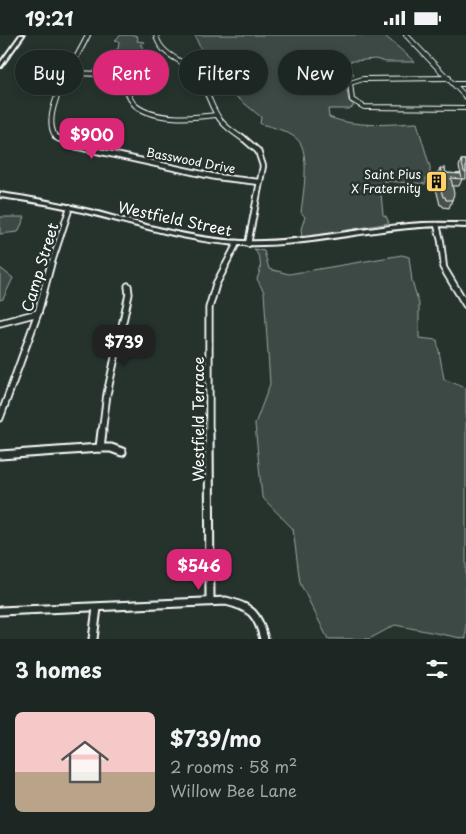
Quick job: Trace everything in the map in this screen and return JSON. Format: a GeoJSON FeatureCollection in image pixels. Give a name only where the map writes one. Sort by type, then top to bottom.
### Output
{"type":"FeatureCollection","features":[{"type":"Feature","properties":{"kind":"main road"},"geometry":{"type":"LineString","coordinates":[[0,66],[22,35]]}},
{"type":"Feature","properties":{"kind":"main road","name":"Westfield Street"},"geometry":{"type":"LineString","coordinates":[[0,195],[40,200],[192,236],[248,244],[297,243],[407,225],[466,225]]}},
{"type":"Feature","properties":{"kind":"street","name":"Basswood Drive"},"geometry":{"type":"LineString","coordinates":[[80,50],[88,35]]}},
{"type":"Feature","properties":{"kind":"street"},"geometry":{"type":"LineString","coordinates":[[156,35],[160,47],[194,72],[216,115],[227,128],[258,149],[262,157],[263,166],[248,244]]}},
{"type":"Feature","properties":{"kind":"street"},"geometry":{"type":"LineString","coordinates":[[406,35],[466,97]]}},
{"type":"Feature","properties":{"kind":"street"},"geometry":{"type":"LineString","coordinates":[[83,74],[107,76],[116,79],[126,89],[136,107],[177,117],[216,115]]}},
{"type":"Feature","properties":{"kind":"street"},"geometry":{"type":"LineString","coordinates":[[449,78],[363,79],[355,80],[349,86],[352,100],[364,107],[466,108]]}},
{"type":"Feature","properties":{"kind":"street"},"geometry":{"type":"LineString","coordinates":[[454,84],[466,85]]}},
{"type":"Feature","properties":{"kind":"street","name":"Basswood Drive"},"geometry":{"type":"LineString","coordinates":[[58,95],[50,125],[51,131],[56,138],[64,143],[216,177],[259,182]]}},
{"type":"Feature","properties":{"kind":"street","name":"Camp Street"},"geometry":{"type":"LineString","coordinates":[[0,417],[38,313],[53,257],[70,207]]}},
{"type":"Feature","properties":{"kind":"street"},"geometry":{"type":"LineString","coordinates":[[437,225],[441,241],[442,266],[466,305]]}},
{"type":"Feature","properties":{"kind":"street","name":"Westfield Terrace"},"geometry":{"type":"LineString","coordinates":[[210,601],[209,308],[216,284],[237,243]]}},
{"type":"Feature","properties":{"kind":"street"},"geometry":{"type":"LineString","coordinates":[[100,448],[107,394],[129,294],[128,286]]}},
{"type":"Feature","properties":{"kind":"street"},"geometry":{"type":"LineString","coordinates":[[0,323],[38,313]]}},
{"type":"Feature","properties":{"kind":"street"},"geometry":{"type":"LineString","coordinates":[[0,455],[100,448],[111,448],[122,452]]}},
{"type":"Feature","properties":{"kind":"street"},"geometry":{"type":"LineString","coordinates":[[0,611],[97,608],[210,601],[234,603],[254,611],[262,627],[264,639]]}},
{"type":"Feature","properties":{"kind":"street"},"geometry":{"type":"LineString","coordinates":[[93,639],[97,608]]}},
{"type":"Feature","properties":{"kind":"shaded area"},"geometry":{"type":"Polygon","coordinates":[[[121,35],[135,35],[138,37],[137,41],[145,42],[140,45],[143,47],[143,50],[115,50],[118,49],[119,41],[115,40],[121,35]]]}},
{"type":"Feature","properties":{"kind":"shaded area"},"geometry":{"type":"Polygon","coordinates":[[[195,35],[384,35],[415,62],[386,62],[375,59],[352,61],[352,50],[278,50],[278,95],[348,95],[349,101],[354,106],[349,109],[328,109],[329,117],[350,123],[362,124],[417,123],[430,167],[430,178],[426,178],[426,184],[384,181],[384,183],[380,183],[383,215],[386,216],[389,223],[302,238],[301,229],[305,217],[301,212],[305,163],[301,145],[297,139],[288,133],[260,124],[261,117],[234,95],[268,95],[268,50],[202,50],[195,35]]]}},
{"type":"Feature","properties":{"kind":"shaded area"},"geometry":{"type":"Polygon","coordinates":[[[0,217],[25,217],[18,232],[0,234],[0,217]]]}},
{"type":"Feature","properties":{"kind":"shaded area"},"geometry":{"type":"Polygon","coordinates":[[[254,249],[264,251],[269,269],[289,274],[402,255],[409,257],[412,281],[419,304],[419,338],[437,340],[444,379],[466,388],[466,639],[395,625],[369,639],[328,639],[300,583],[293,529],[262,497],[255,424],[270,384],[264,292],[257,279],[260,263],[259,256],[254,249]]]}},
{"type":"Feature","properties":{"kind":"shaded area"},"geometry":{"type":"Polygon","coordinates":[[[0,268],[13,278],[3,299],[0,300],[0,268]]]}},
{"type":"Feature","properties":{"kind":"building"},"geometry":{"type":"Polygon","coordinates":[[[461,160],[466,160],[466,173],[464,172],[461,160]]]}},
{"type":"Feature","properties":{"kind":"building"},"geometry":{"type":"Polygon","coordinates":[[[440,168],[445,168],[446,173],[461,174],[462,179],[451,178],[454,194],[452,200],[446,200],[443,197],[436,173],[441,173],[440,168]]]}},
{"type":"Feature","properties":{"kind":"place","name":"Saint Pius X Fraternity"},"geometry":{"type":"Point","coordinates":[437,181]}}]}
